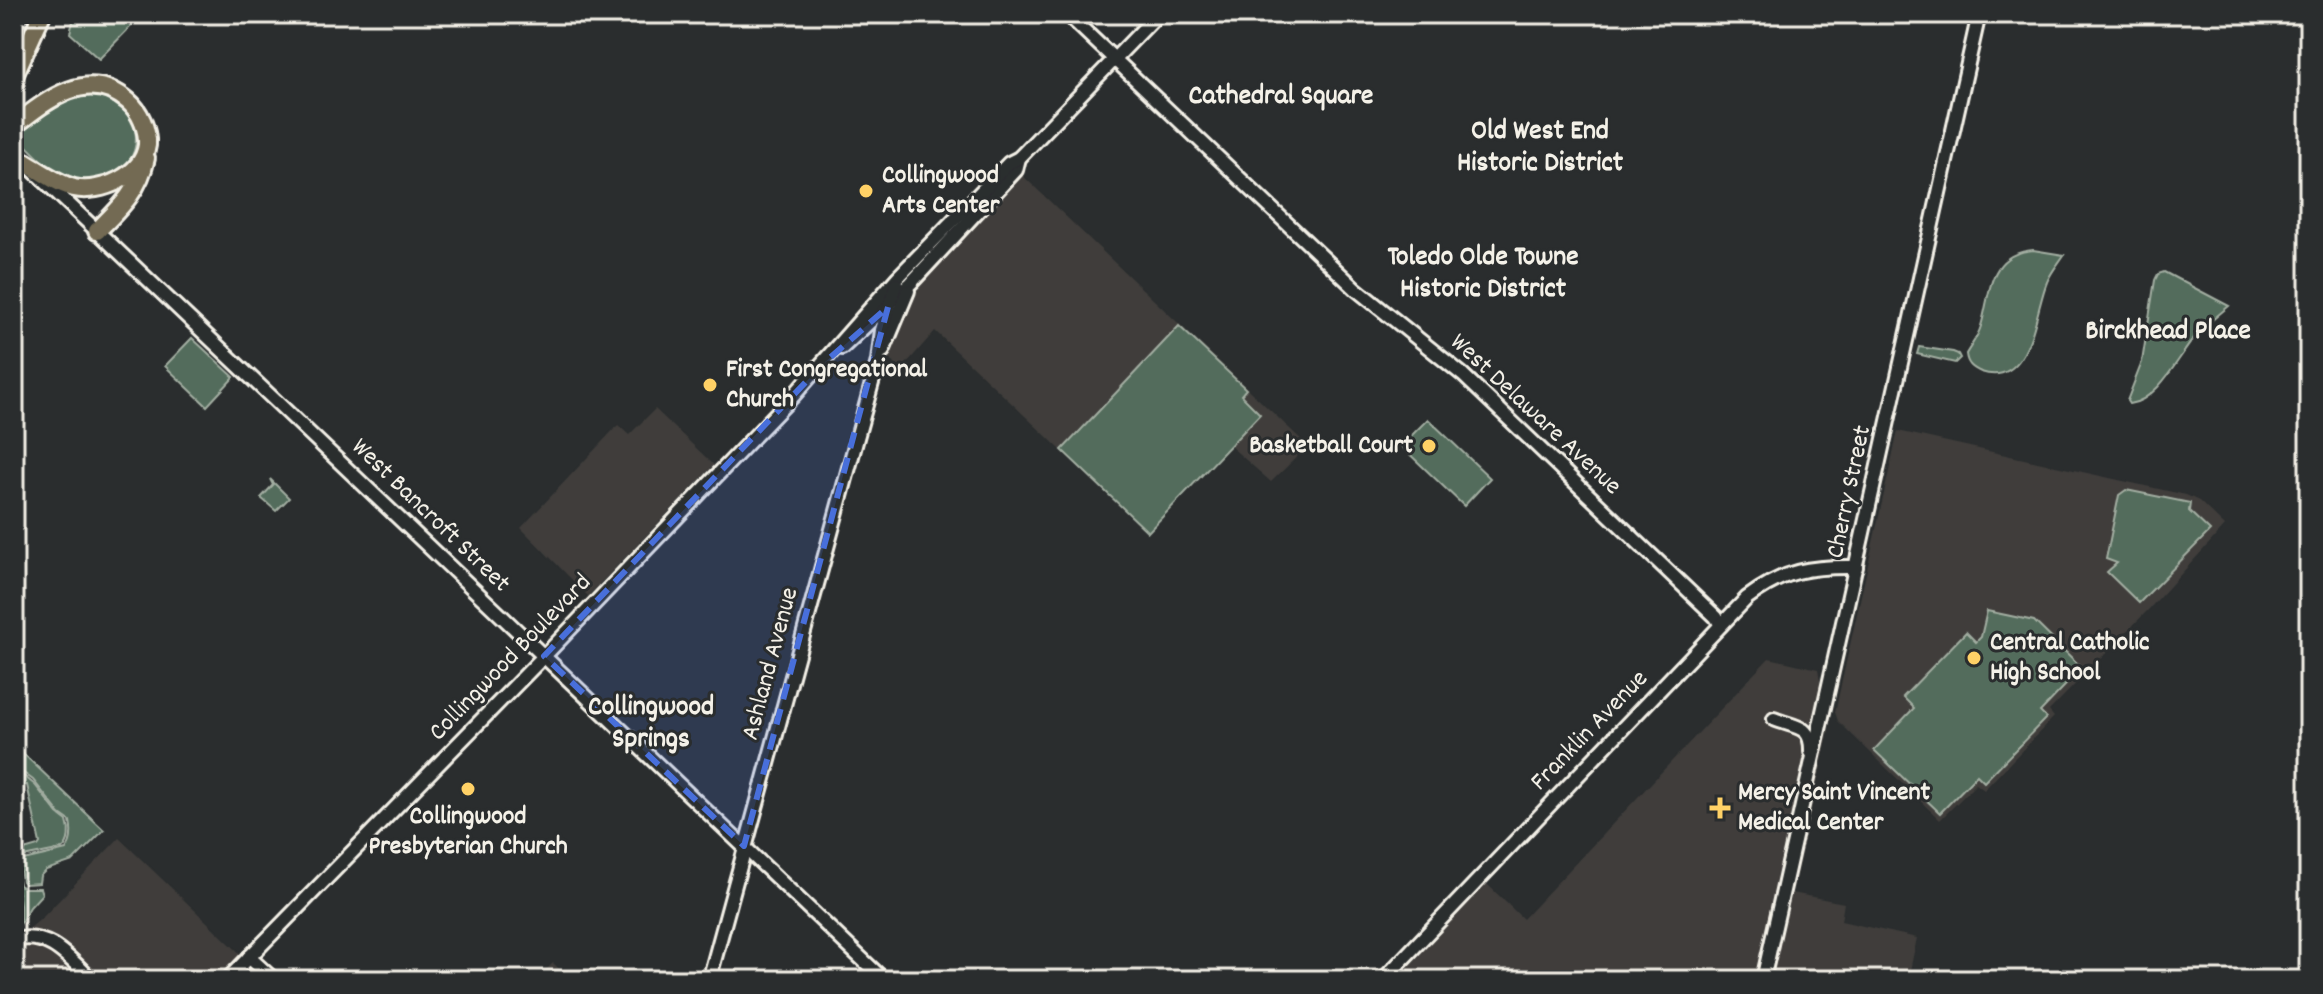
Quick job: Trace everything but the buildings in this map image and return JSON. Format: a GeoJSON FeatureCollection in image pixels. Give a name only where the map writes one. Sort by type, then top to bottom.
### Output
{"type":"FeatureCollection","features":[{"type":"Feature","properties":{"kind":"highway"},"geometry":{"type":"LineString","coordinates":[[14,21],[17,14]]}},
{"type":"Feature","properties":{"kind":"highway"},"geometry":{"type":"LineString","coordinates":[[14,76],[42,14]]}},
{"type":"Feature","properties":{"kind":"highway"},"geometry":{"type":"LineString","coordinates":[[14,126],[48,101],[73,88],[90,85],[117,93],[134,106],[146,134],[145,162],[136,188],[99,233]]}},
{"type":"Feature","properties":{"kind":"highway"},"geometry":{"type":"LineString","coordinates":[[19,157],[66,185],[80,189],[96,188],[122,178],[137,165],[146,149]]}},
{"type":"Feature","properties":{"kind":"street","name":"West Delaware Avenue"},"geometry":{"type":"LineString","coordinates":[[1067,14],[1356,289],[1463,375],[1721,625]]}},
{"type":"Feature","properties":{"kind":"street","name":"Collingwood Boulevard"},"geometry":{"type":"LineString","coordinates":[[227,980],[544,656],[824,363],[888,307],[1009,163],[1019,158],[1158,14]]}},
{"type":"Feature","properties":{"kind":"street","name":"Cherry Street"},"geometry":{"type":"LineString","coordinates":[[1763,980],[1979,14]]}},
{"type":"Feature","properties":{"kind":"street","name":"West Bancroft Street"},"geometry":{"type":"LineString","coordinates":[[19,157],[884,980]]}},
{"type":"Feature","properties":{"kind":"street","name":"Collingwood Boulevard"},"geometry":{"type":"LineString","coordinates":[[824,363],[898,277],[968,213]]}},
{"type":"Feature","properties":{"kind":"street","name":"Ashland Avenue"},"geometry":{"type":"LineString","coordinates":[[709,980],[878,361],[882,330],[898,277]]}},
{"type":"Feature","properties":{"kind":"street","name":"Ashland Avenue"},"geometry":{"type":"LineString","coordinates":[[878,361],[911,283]]}},
{"type":"Feature","properties":{"kind":"street","name":"Franklin Avenue"},"geometry":{"type":"LineString","coordinates":[[1383,980],[1747,598],[1783,575],[1814,568],[1856,567]]}},
{"type":"Feature","properties":{"kind":"street"},"geometry":{"type":"LineString","coordinates":[[1774,719],[1790,726],[1799,726],[1808,734],[1811,744],[1810,770]]}},
{"type":"Feature","properties":{"kind":"street"},"geometry":{"type":"LineString","coordinates":[[14,940],[30,937],[55,945],[92,980]]}},
{"type":"Feature","properties":{"kind":"street"},"geometry":{"type":"LineString","coordinates":[[249,957],[274,980]]}},
{"type":"Feature","properties":{"kind":"highlighted area"},"geometry":{"type":"Polygon","coordinates":[[[888,307],[744,846],[544,656],[824,363],[888,307]]]}},
{"type":"Feature","properties":{"kind":"shaded area"},"geometry":{"type":"Polygon","coordinates":[[[1021,174],[1308,446],[1271,482],[1230,446],[1148,532],[935,331],[900,371],[888,357],[904,314],[927,273],[1021,174]]]}},
{"type":"Feature","properties":{"kind":"shaded area"},"geometry":{"type":"Polygon","coordinates":[[[655,409],[714,465],[588,596],[521,528],[618,425],[629,435],[655,409]]]}},
{"type":"Feature","properties":{"kind":"shaded area","name":"Central Catholic High School"},"geometry":{"type":"Polygon","coordinates":[[[1898,431],[2186,495],[2199,501],[2225,526],[2049,711],[2054,717],[1984,790],[1976,784],[1940,820],[1838,721],[1835,712],[1898,431]]]}},
{"type":"Feature","properties":{"kind":"shaded area","name":"Mercy Saint Vincent Medical Center"},"geometry":{"type":"Polygon","coordinates":[[[1769,658],[1818,669],[1829,731],[1792,893],[1844,903],[1841,921],[1917,938],[1908,980],[1394,980],[1486,883],[1523,919],[1769,658]]]}},
{"type":"Feature","properties":{"kind":"shaded area"},"geometry":{"type":"Polygon","coordinates":[[[119,838],[268,980],[14,980],[14,941],[42,918],[119,838]]]}},
{"type":"Feature","properties":{"kind":"shaded area"},"geometry":{"type":"Polygon","coordinates":[[[553,963],[571,980],[536,980],[553,963]]]}},
{"type":"Feature","properties":{"kind":"green space"},"geometry":{"type":"Polygon","coordinates":[[[75,14],[143,14],[99,59],[70,33],[75,14]]]}},
{"type":"Feature","properties":{"kind":"green space"},"geometry":{"type":"Polygon","coordinates":[[[88,90],[118,100],[133,123],[136,137],[134,150],[119,172],[93,182],[77,181],[59,174],[14,133],[54,102],[88,90]]]}},
{"type":"Feature","properties":{"kind":"green space"},"geometry":{"type":"Polygon","coordinates":[[[2033,250],[2064,255],[2047,282],[2028,344],[2011,369],[1998,374],[1981,372],[1970,365],[1966,354],[1980,330],[1994,277],[2007,259],[2033,250]]]}},
{"type":"Feature","properties":{"kind":"green space"},"geometry":{"type":"Polygon","coordinates":[[[2164,272],[2229,306],[2195,337],[2158,387],[2139,401],[2129,404],[2127,401],[2142,362],[2155,280],[2158,274],[2164,272]]]}},
{"type":"Feature","properties":{"kind":"green space"},"geometry":{"type":"Polygon","coordinates":[[[1179,326],[1246,389],[1241,395],[1260,414],[1148,532],[1062,450],[1179,326]]]}},
{"type":"Feature","properties":{"kind":"green space"},"geometry":{"type":"Polygon","coordinates":[[[192,338],[234,377],[207,406],[165,366],[192,338]]]}},
{"type":"Feature","properties":{"kind":"green space"},"geometry":{"type":"Polygon","coordinates":[[[1919,347],[1953,352],[1960,358],[1955,363],[1917,354],[1919,347]]]}},
{"type":"Feature","properties":{"kind":"green space"},"geometry":{"type":"Polygon","coordinates":[[[1428,419],[1490,478],[1464,506],[1401,446],[1428,419]]]}},
{"type":"Feature","properties":{"kind":"green space"},"geometry":{"type":"Polygon","coordinates":[[[270,479],[289,498],[276,511],[261,498],[273,485],[270,479]]]}},
{"type":"Feature","properties":{"kind":"green space"},"geometry":{"type":"Polygon","coordinates":[[[2126,490],[2190,503],[2189,511],[2210,531],[2139,603],[2107,572],[2117,563],[2106,559],[2119,495],[2126,490]]]}},
{"type":"Feature","properties":{"kind":"green space"},"geometry":{"type":"Polygon","coordinates":[[[1987,611],[2034,621],[2082,668],[2040,712],[2046,718],[1984,782],[1977,775],[1940,813],[1874,750],[1914,708],[1903,697],[1966,632],[1976,642],[1981,637],[1987,611]]]}},
{"type":"Feature","properties":{"kind":"green space"},"geometry":{"type":"Polygon","coordinates":[[[14,745],[104,830],[73,861],[46,870],[40,876],[39,883],[25,884],[22,881],[19,861],[66,850],[71,836],[70,821],[60,814],[33,780],[14,766],[14,745]]]}},
{"type":"Feature","properties":{"kind":"green space"},"geometry":{"type":"Polygon","coordinates":[[[14,768],[35,785],[67,821],[69,836],[62,849],[18,858],[17,852],[40,843],[27,785],[14,785],[14,768]]]}},
{"type":"Feature","properties":{"kind":"green space"},"geometry":{"type":"Polygon","coordinates":[[[14,861],[19,885],[40,888],[42,894],[19,926],[20,909],[14,861]]]}},
{"type":"Feature","properties":{"kind":"place","name":"Collingwood Arts Center"},"geometry":{"type":"Point","coordinates":[866,191]}},
{"type":"Feature","properties":{"kind":"place","name":"First Congregational Church"},"geometry":{"type":"Point","coordinates":[710,385]}},
{"type":"Feature","properties":{"kind":"place","name":"Basketball Court"},"geometry":{"type":"Point","coordinates":[1429,446]}},
{"type":"Feature","properties":{"kind":"place","name":"Central Catholic High School"},"geometry":{"type":"Point","coordinates":[1974,658]}},
{"type":"Feature","properties":{"kind":"place","name":"Collingwood Presbyterian Church"},"geometry":{"type":"Point","coordinates":[468,789]}},
{"type":"Feature","properties":{"kind":"place","name":"Mercy Saint Vincent Medical Center"},"geometry":{"type":"Point","coordinates":[1720,808]}},
{"type":"Feature","properties":{"kind":"district","name":"Cathedral Square"},"geometry":{"type":"Point","coordinates":[1281,98]}},
{"type":"Feature","properties":{"kind":"district","name":"Old West End Historic District"},"geometry":{"type":"Point","coordinates":[1540,149]}},
{"type":"Feature","properties":{"kind":"district","name":"Toledo Olde Towne Historic District"},"geometry":{"type":"Point","coordinates":[1483,275]}},
{"type":"Feature","properties":{"kind":"district","name":"Birckhead Place"},"geometry":{"type":"Point","coordinates":[2168,333]}},
{"type":"Feature","properties":{"kind":"district","name":"Collingwood Springs"},"geometry":{"type":"Point","coordinates":[651,725]}}]}
